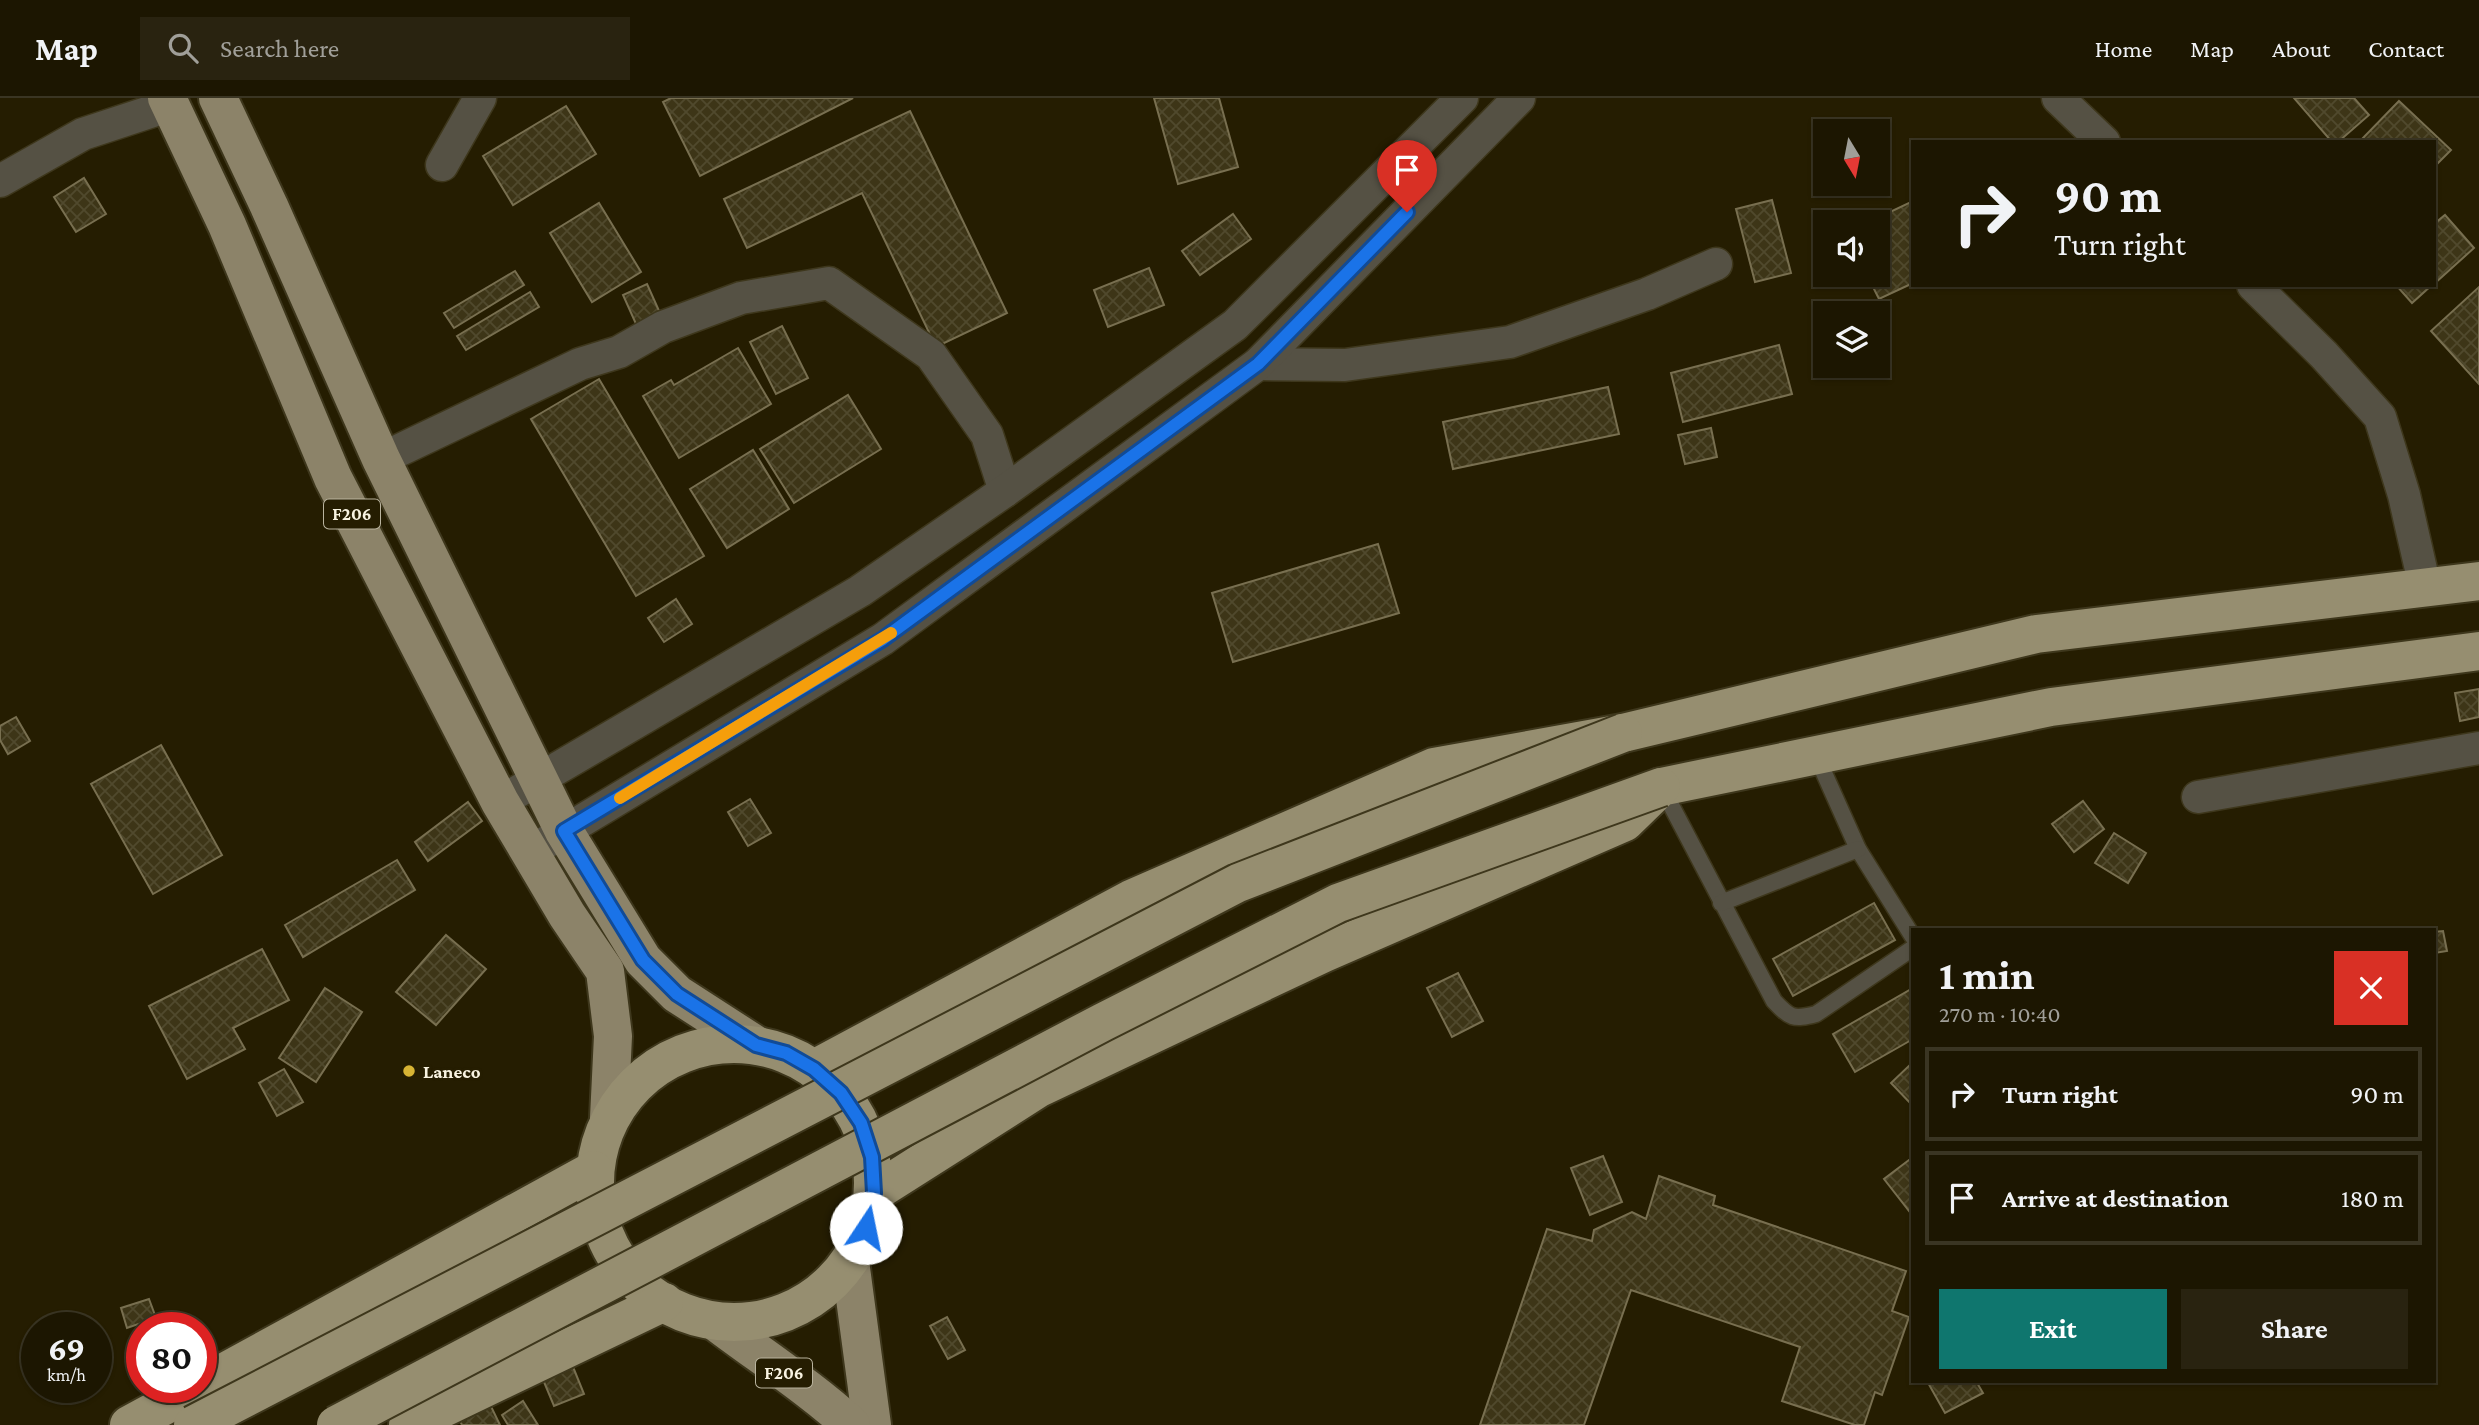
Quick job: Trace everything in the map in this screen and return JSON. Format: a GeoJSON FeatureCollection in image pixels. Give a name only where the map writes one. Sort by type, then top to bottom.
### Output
{"type":"FeatureCollection","features":[{"type":"Feature","properties":{"kind":"highway"},"geometry":{"type":"LineString","coordinates":[[814,1069],[1131,899],[1434,767],[1623,733],[2036,634],[2479,581]]}},
{"type":"Feature","properties":{"kind":"highway"},"geometry":{"type":"LineString","coordinates":[[336,1425],[1103,1022],[1338,903],[1661,787],[2051,707],[2479,651]]}},
{"type":"Feature","properties":{"kind":"highway"},"geometry":{"type":"LineString","coordinates":[[193,1425],[1238,883],[1623,733]]}},
{"type":"Feature","properties":{"kind":"highway"},"geometry":{"type":"LineString","coordinates":[[874,1193],[1039,1088],[1324,953],[1625,822],[1661,787]]}},
{"type":"Feature","properties":{"kind":"highway"},"geometry":{"type":"LineString","coordinates":[[713,1045],[756,1045],[786,1053],[814,1069],[841,1093],[861,1123],[872,1157],[874,1193],[866,1228],[850,1261],[824,1289],[792,1310],[755,1321],[716,1322],[680,1312],[642,1289],[613,1255],[596,1214],[594,1170],[609,1118],[635,1083],[671,1058],[713,1045]]}},
{"type":"Feature","properties":{"kind":"highway"},"geometry":{"type":"LineString","coordinates":[[217,1377],[594,1170]]}},
{"type":"Feature","properties":{"kind":"highway"},"geometry":{"type":"LineString","coordinates":[[408,1425],[664,1303]]}},
{"type":"Feature","properties":{"kind":"highway"},"geometry":{"type":"LineString","coordinates":[[129,1425],[170,1403]]}},
{"type":"Feature","properties":{"kind":"main road","name":"F206"},"geometry":{"type":"LineString","coordinates":[[218,98],[381,459],[564,831],[643,960],[677,994],[756,1045]]}},
{"type":"Feature","properties":{"kind":"main road","name":"F206"},"geometry":{"type":"LineString","coordinates":[[169,102],[227,225],[333,478],[500,802],[605,971],[613,1036],[609,1118]]}},
{"type":"Feature","properties":{"kind":"main road"},"geometry":{"type":"LineString","coordinates":[[850,1261],[858,1337],[872,1425]]}},
{"type":"Feature","properties":{"kind":"main road","name":"F206"},"geometry":{"type":"LineString","coordinates":[[716,1322],[789,1377],[818,1395],[851,1425]]}},
{"type":"Feature","properties":{"kind":"street"},"geometry":{"type":"LineString","coordinates":[[442,165],[481,98]]}},
{"type":"Feature","properties":{"kind":"street"},"geometry":{"type":"LineString","coordinates":[[500,802],[860,591],[1005,491],[1235,325],[1462,98]]}},
{"type":"Feature","properties":{"kind":"street"},"geometry":{"type":"LineString","coordinates":[[530,852],[883,639],[1258,364],[1519,98]]}},
{"type":"Feature","properties":{"kind":"street"},"geometry":{"type":"LineString","coordinates":[[2058,98],[2102,140]]}},
{"type":"Feature","properties":{"kind":"street"},"geometry":{"type":"LineString","coordinates":[[0,181],[83,134],[169,102]]}},
{"type":"Feature","properties":{"kind":"street"},"geometry":{"type":"LineString","coordinates":[[1258,364],[1345,365],[1510,342],[1647,294],[1716,264]]}},
{"type":"Feature","properties":{"kind":"street"},"geometry":{"type":"LineString","coordinates":[[381,459],[580,364],[619,352],[663,327],[741,298],[829,283],[931,355],[987,435],[1005,491]]}},
{"type":"Feature","properties":{"kind":"street"},"geometry":{"type":"LineString","coordinates":[[2255,287],[2324,355],[2381,418],[2404,495],[2425,587]]}},
{"type":"Feature","properties":{"kind":"street"},"geometry":{"type":"LineString","coordinates":[[2198,797],[2479,748]]}},
{"type":"Feature","properties":{"kind":"lane"},"geometry":{"type":"LineString","coordinates":[[1816,755],[1858,849],[1911,934]]}},
{"type":"Feature","properties":{"kind":"lane"},"geometry":{"type":"LineString","coordinates":[[1661,787],[1774,1001],[1786,1014],[1798,1018],[1816,1014],[1911,949]]}},
{"type":"Feature","properties":{"kind":"lane"},"geometry":{"type":"LineString","coordinates":[[1721,903],[1858,849]]}},
{"type":"Feature","properties":{"kind":"building"},"geometry":{"type":"Polygon","coordinates":[[[671,98],[853,98],[700,176],[663,102],[671,98]]]}},
{"type":"Feature","properties":{"kind":"building"},"geometry":{"type":"Polygon","coordinates":[[[1154,98],[1219,98],[1238,167],[1178,184],[1154,98]]]}},
{"type":"Feature","properties":{"kind":"building"},"geometry":{"type":"Polygon","coordinates":[[[2294,98],[2354,98],[2369,115],[2340,140],[2330,140],[2294,98]]]}},
{"type":"Feature","properties":{"kind":"building"},"geometry":{"type":"Polygon","coordinates":[[[2399,101],[2451,150],[2436,165],[2436,140],[2361,140],[2399,101]]]}},
{"type":"Feature","properties":{"kind":"building"},"geometry":{"type":"Polygon","coordinates":[[[566,106],[596,154],[513,205],[483,156],[566,106]]]}},
{"type":"Feature","properties":{"kind":"building"},"geometry":{"type":"Polygon","coordinates":[[[910,111],[1007,313],[936,347],[862,193],[747,248],[724,199],[910,111]]]}},
{"type":"Feature","properties":{"kind":"building"},"geometry":{"type":"Polygon","coordinates":[[[84,178],[106,214],[76,232],[54,197],[84,178]]]}},
{"type":"Feature","properties":{"kind":"building"},"geometry":{"type":"Polygon","coordinates":[[[1772,200],[1791,273],[1755,282],[1736,209],[1772,200]]]}},
{"type":"Feature","properties":{"kind":"building"},"geometry":{"type":"Polygon","coordinates":[[[1911,202],[1911,284],[1879,299],[1873,287],[1890,287],[1890,212],[1911,202]]]}},
{"type":"Feature","properties":{"kind":"building"},"geometry":{"type":"Polygon","coordinates":[[[599,203],[641,272],[592,302],[550,233],[599,203]]]}},
{"type":"Feature","properties":{"kind":"building"},"geometry":{"type":"Polygon","coordinates":[[[1233,214],[1251,239],[1200,275],[1182,251],[1233,214]]]}},
{"type":"Feature","properties":{"kind":"building"},"geometry":{"type":"Polygon","coordinates":[[[2445,215],[2474,248],[2436,282],[2436,222],[2445,215]]]}},
{"type":"Feature","properties":{"kind":"building"},"geometry":{"type":"Polygon","coordinates":[[[1149,268],[1164,305],[1108,327],[1094,290],[1149,268]]]}},
{"type":"Feature","properties":{"kind":"building"},"geometry":{"type":"Polygon","coordinates":[[[515,271],[524,285],[454,328],[444,313],[515,271]]]}},
{"type":"Feature","properties":{"kind":"building"},"geometry":{"type":"Polygon","coordinates":[[[647,284],[660,313],[636,324],[623,295],[647,284]]]}},
{"type":"Feature","properties":{"kind":"building"},"geometry":{"type":"Polygon","coordinates":[[[2398,287],[2430,287],[2412,303],[2398,287]]]}},
{"type":"Feature","properties":{"kind":"building"},"geometry":{"type":"Polygon","coordinates":[[[2479,287],[2479,384],[2431,331],[2479,287]]]}},
{"type":"Feature","properties":{"kind":"building"},"geometry":{"type":"Polygon","coordinates":[[[530,292],[539,307],[466,350],[457,336],[530,292]]]}},
{"type":"Feature","properties":{"kind":"building"},"geometry":{"type":"Polygon","coordinates":[[[782,326],[808,378],[776,394],[750,342],[782,326]]]}},
{"type":"Feature","properties":{"kind":"building"},"geometry":{"type":"Polygon","coordinates":[[[1779,345],[1792,394],[1683,422],[1671,373],[1779,345]]]}},
{"type":"Feature","properties":{"kind":"building"},"geometry":{"type":"Polygon","coordinates":[[[738,348],[771,404],[679,458],[643,396],[671,380],[674,385],[738,348]]]}},
{"type":"Feature","properties":{"kind":"building"},"geometry":{"type":"Polygon","coordinates":[[[599,379],[704,556],[636,596],[531,419],[599,379]]]}},
{"type":"Feature","properties":{"kind":"building"},"geometry":{"type":"Polygon","coordinates":[[[1608,387],[1619,434],[1453,469],[1443,422],[1608,387]]]}},
{"type":"Feature","properties":{"kind":"building"},"geometry":{"type":"Polygon","coordinates":[[[848,395],[881,449],[794,503],[760,449],[848,395]]]}},
{"type":"Feature","properties":{"kind":"building"},"geometry":{"type":"Polygon","coordinates":[[[1711,428],[1717,457],[1685,464],[1678,435],[1711,428]]]}},
{"type":"Feature","properties":{"kind":"building"},"geometry":{"type":"Polygon","coordinates":[[[753,450],[789,509],[727,548],[690,489],[753,450]]]}},
{"type":"Feature","properties":{"kind":"building"},"geometry":{"type":"Polygon","coordinates":[[[1378,544],[1399,613],[1233,662],[1212,593],[1378,544]]]}},
{"type":"Feature","properties":{"kind":"building"},"geometry":{"type":"Polygon","coordinates":[[[676,599],[692,624],[664,642],[648,618],[676,599]]]}},
{"type":"Feature","properties":{"kind":"building"},"geometry":{"type":"Polygon","coordinates":[[[2479,689],[2479,717],[2460,721],[2455,693],[2479,689]]]}},
{"type":"Feature","properties":{"kind":"building"},"geometry":{"type":"Polygon","coordinates":[[[16,717],[30,741],[8,754],[0,740],[0,726],[16,717]]]}},
{"type":"Feature","properties":{"kind":"building"},"geometry":{"type":"Polygon","coordinates":[[[161,745],[222,855],[153,894],[91,784],[161,745]]]}},
{"type":"Feature","properties":{"kind":"building"},"geometry":{"type":"Polygon","coordinates":[[[750,799],[771,833],[748,846],[728,812],[750,799]]]}},
{"type":"Feature","properties":{"kind":"building"},"geometry":{"type":"Polygon","coordinates":[[[2083,801],[2104,829],[2074,852],[2052,824],[2083,801]]]}},
{"type":"Feature","properties":{"kind":"building"},"geometry":{"type":"Polygon","coordinates":[[[468,802],[482,821],[428,861],[415,842],[468,802]]]}},
{"type":"Feature","properties":{"kind":"building"},"geometry":{"type":"Polygon","coordinates":[[[2114,833],[2146,853],[2128,883],[2095,863],[2114,833]]]}},
{"type":"Feature","properties":{"kind":"building"},"geometry":{"type":"Polygon","coordinates":[[[397,860],[415,890],[303,957],[285,925],[397,860]]]}},
{"type":"Feature","properties":{"kind":"building"},"geometry":{"type":"Polygon","coordinates":[[[1874,903],[1895,940],[1793,996],[1773,959],[1874,903]]]}},
{"type":"Feature","properties":{"kind":"building"},"geometry":{"type":"Polygon","coordinates":[[[2443,931],[2447,951],[2436,953],[2436,932],[2443,931]]]}},
{"type":"Feature","properties":{"kind":"building"},"geometry":{"type":"Polygon","coordinates":[[[446,935],[486,969],[436,1025],[396,992],[446,935]]]}},
{"type":"Feature","properties":{"kind":"building"},"geometry":{"type":"Polygon","coordinates":[[[262,949],[289,1000],[233,1028],[245,1049],[187,1079],[149,1006],[262,949]]]}},
{"type":"Feature","properties":{"kind":"building"},"geometry":{"type":"Polygon","coordinates":[[[1458,973],[1483,1021],[1452,1037],[1427,988],[1458,973]]]}},
{"type":"Feature","properties":{"kind":"building"},"geometry":{"type":"Polygon","coordinates":[[[325,988],[362,1012],[316,1082],[279,1058],[325,988]]]}},
{"type":"Feature","properties":{"kind":"building"},"geometry":{"type":"Polygon","coordinates":[[[1911,989],[1911,1040],[1855,1072],[1833,1034],[1911,989]]]}},
{"type":"Feature","properties":{"kind":"building"},"geometry":{"type":"Polygon","coordinates":[[[1911,1064],[1911,1104],[1891,1083],[1911,1064]]]}},
{"type":"Feature","properties":{"kind":"building"},"geometry":{"type":"Polygon","coordinates":[[[284,1069],[303,1102],[277,1116],[259,1083],[284,1069]]]}},
{"type":"Feature","properties":{"kind":"building"},"geometry":{"type":"Polygon","coordinates":[[[1603,1156],[1622,1202],[1590,1215],[1571,1168],[1603,1156]]]}},
{"type":"Feature","properties":{"kind":"building"},"geometry":{"type":"Polygon","coordinates":[[[1911,1159],[1911,1213],[1884,1179],[1911,1159]]]}},
{"type":"Feature","properties":{"kind":"building"},"geometry":{"type":"Polygon","coordinates":[[[1659,1176],[1715,1196],[1713,1205],[1906,1271],[1892,1311],[1909,1317],[1882,1395],[1875,1392],[1864,1425],[1855,1425],[1782,1401],[1800,1347],[1631,1290],[1584,1425],[1480,1425],[1547,1229],[1592,1241],[1594,1230],[1632,1212],[1646,1219],[1659,1176]]]}},
{"type":"Feature","properties":{"kind":"building"},"geometry":{"type":"Polygon","coordinates":[[[149,1299],[154,1312],[126,1312],[126,1325],[121,1308],[149,1299]]]}},
{"type":"Feature","properties":{"kind":"building"},"geometry":{"type":"Polygon","coordinates":[[[947,1317],[965,1350],[948,1359],[930,1326],[947,1317]]]}},
{"type":"Feature","properties":{"kind":"building"},"geometry":{"type":"Polygon","coordinates":[[[569,1357],[584,1394],[554,1406],[539,1370],[569,1357]]]}},
{"type":"Feature","properties":{"kind":"building"},"geometry":{"type":"Polygon","coordinates":[[[1928,1383],[1977,1383],[1983,1393],[1945,1413],[1928,1383]]]}},
{"type":"Feature","properties":{"kind":"building"},"geometry":{"type":"Polygon","coordinates":[[[484,1392],[500,1425],[462,1425],[453,1406],[484,1392]]]}},
{"type":"Feature","properties":{"kind":"building"},"geometry":{"type":"Polygon","coordinates":[[[523,1401],[538,1425],[508,1425],[502,1415],[523,1401]]]}},
{"type":"Feature","properties":{"kind":"slow traffic"},"geometry":{"type":"LineString","coordinates":[[620,798],[891,633]]}},
{"type":"Feature","properties":{"kind":"place","name":"Laneco"},"geometry":{"type":"Point","coordinates":[409,1071]}},
{"type":"Feature","properties":{"kind":"route"},"geometry":{"type":"LineString","coordinates":[[866,1228],[874,1193],[872,1157],[861,1123],[841,1093],[814,1069],[786,1053],[756,1045],[677,994],[643,960],[564,831],[883,639],[1258,364],[1407,212]]}}]}
